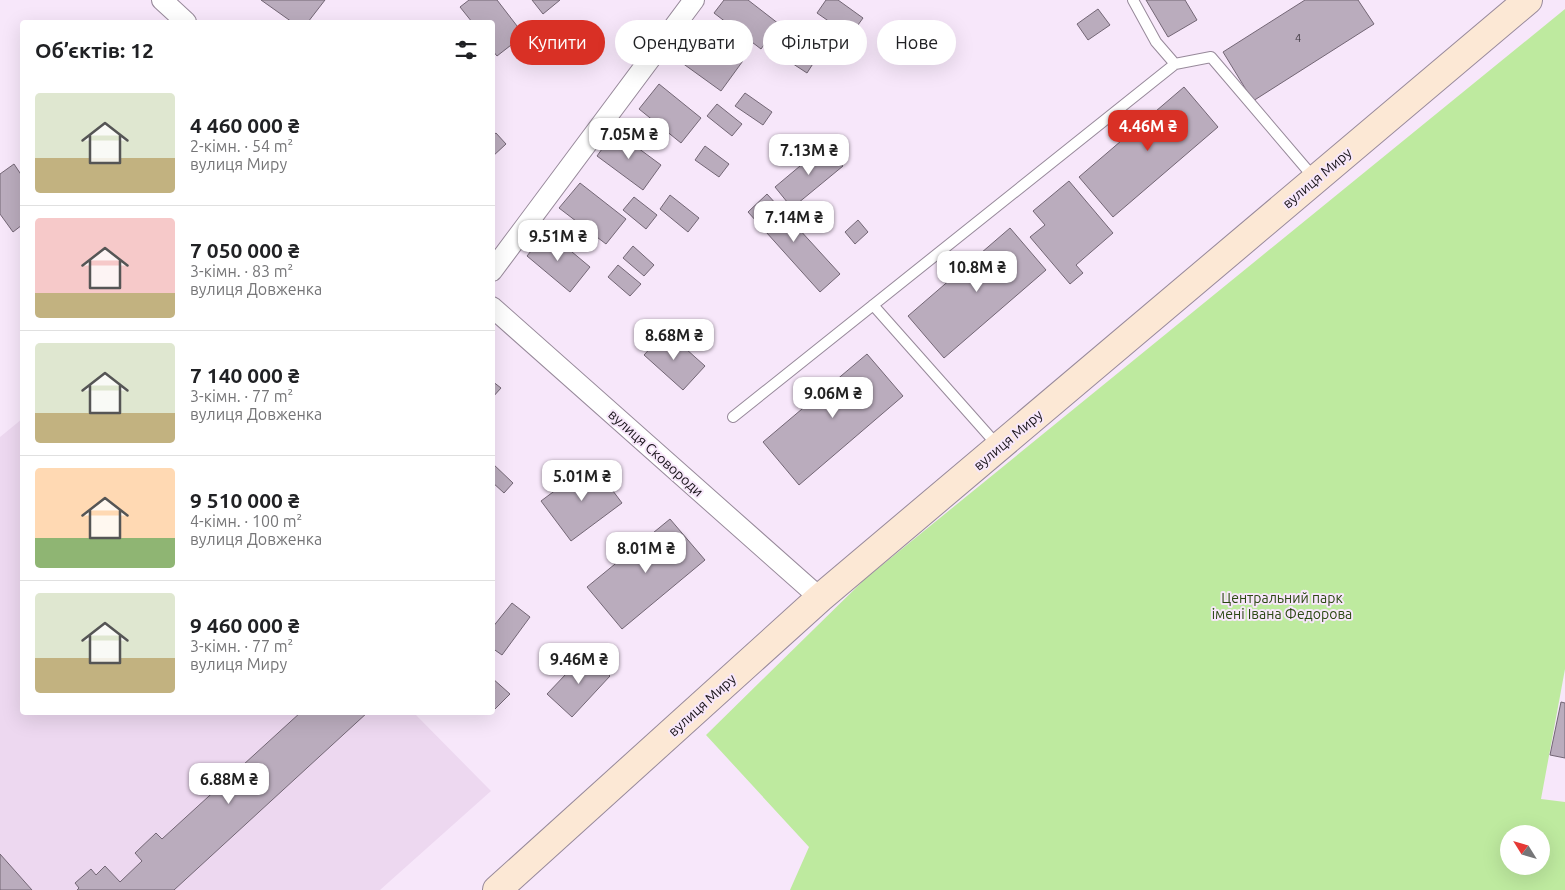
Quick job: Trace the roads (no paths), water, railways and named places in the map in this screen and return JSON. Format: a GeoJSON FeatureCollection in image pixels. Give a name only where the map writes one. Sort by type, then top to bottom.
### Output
{"type":"FeatureCollection","features":[{"type":"Feature","properties":{"kind":"main road","name":"вулиця Миру"},"geometry":{"type":"LineString","coordinates":[[497,890],[820,598],[1528,0]]}},
{"type":"Feature","properties":{"kind":"street"},"geometry":{"type":"LineString","coordinates":[[162,0],[184,20]]}},
{"type":"Feature","properties":{"kind":"street"},"geometry":{"type":"LineString","coordinates":[[495,267],[694,0]]}},
{"type":"Feature","properties":{"kind":"street","name":"вулиця Сковороди"},"geometry":{"type":"LineString","coordinates":[[495,310],[820,598]]}},
{"type":"Feature","properties":{"kind":"lane"},"geometry":{"type":"LineString","coordinates":[[1133,0],[1156,42],[1175,64]]}},
{"type":"Feature","properties":{"kind":"lane"},"geometry":{"type":"LineString","coordinates":[[733,417],[1175,64],[1211,57],[1316,180]]}},
{"type":"Feature","properties":{"kind":"lane"},"geometry":{"type":"LineString","coordinates":[[873,305],[999,447]]}},
{"type":"Feature","properties":{"kind":"park label","name":"Центральний парк імені Івана Федорова"},"geometry":{"type":"Point","coordinates":[1282,606]}}]}
